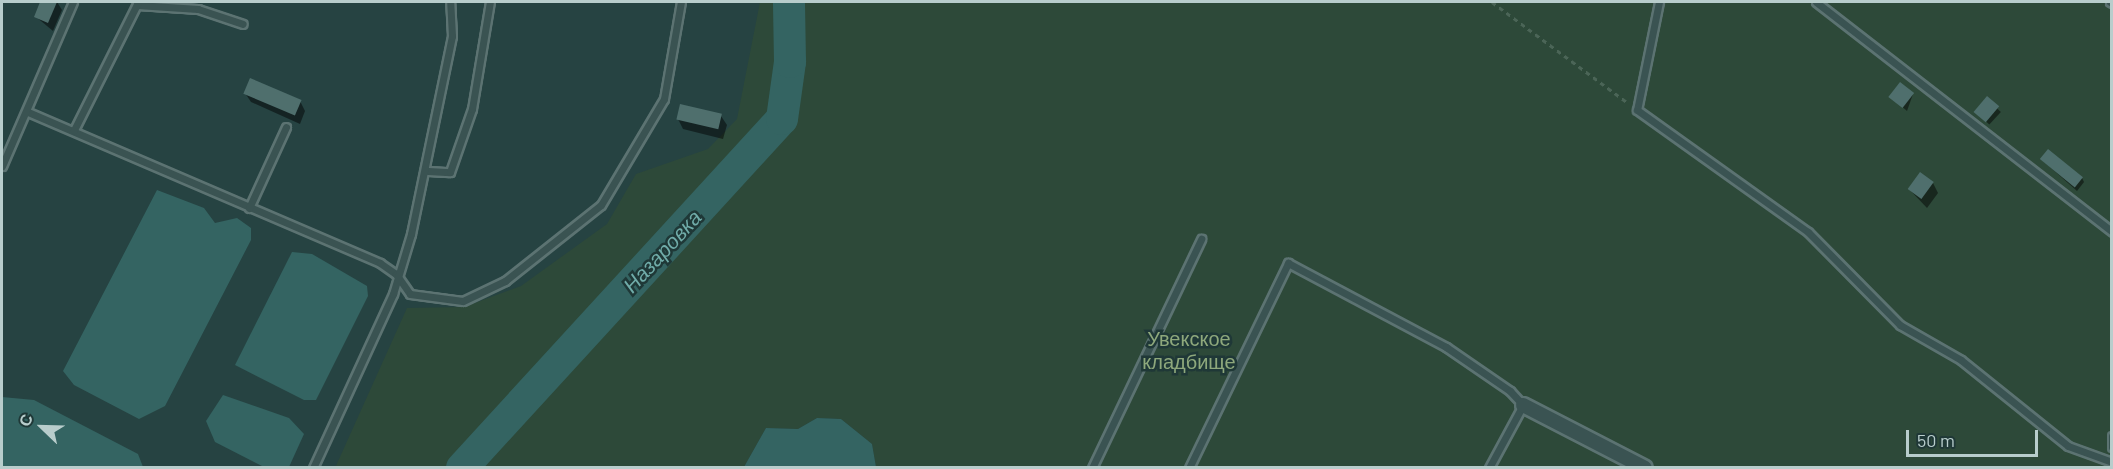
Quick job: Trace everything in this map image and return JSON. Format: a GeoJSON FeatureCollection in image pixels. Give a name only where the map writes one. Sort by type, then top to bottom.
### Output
{"type":"FeatureCollection","features":[{"type":"Feature","properties":{"kind":"street"},"geometry":{"type":"LineString","coordinates":[[1523,405],[1646,468]]}},
{"type":"Feature","properties":{"kind":"lane"},"geometry":{"type":"LineString","coordinates":[[2,166],[28,112],[73,2]]}},
{"type":"Feature","properties":{"kind":"lane"},"geometry":{"type":"LineString","coordinates":[[314,468],[393,294],[396,274],[428,171],[452,36],[450,2]]}},
{"type":"Feature","properties":{"kind":"lane"},"geometry":{"type":"LineString","coordinates":[[428,171],[450,172],[472,109],[490,2]]}},
{"type":"Feature","properties":{"kind":"lane"},"geometry":{"type":"LineString","coordinates":[[28,112],[74,130],[396,274],[410,294],[463,302],[505,280],[601,205],[664,99],[681,2]]}},
{"type":"Feature","properties":{"kind":"lane"},"geometry":{"type":"LineString","coordinates":[[1659,2],[1636,110],[1808,232],[1900,325],[1960,360],[2068,446],[2112,462]]}},
{"type":"Feature","properties":{"kind":"lane"},"geometry":{"type":"LineString","coordinates":[[1816,2],[2112,232]]}},
{"type":"Feature","properties":{"kind":"lane"},"geometry":{"type":"LineString","coordinates":[[74,130],[138,3],[198,9],[243,24]]}},
{"type":"Feature","properties":{"kind":"lane"},"geometry":{"type":"LineString","coordinates":[[249,208],[286,127]]}},
{"type":"Feature","properties":{"kind":"lane"},"geometry":{"type":"LineString","coordinates":[[1092,468],[1201,238]]}},
{"type":"Feature","properties":{"kind":"lane"},"geometry":{"type":"LineString","coordinates":[[1190,468],[1288,263],[1446,347],[1523,405],[1489,468]]}},
{"type":"Feature","properties":{"kind":"lane"},"geometry":{"type":"LineString","coordinates":[[2112,436],[2112,447]]}},
{"type":"Feature","properties":{"kind":"path"},"geometry":{"type":"LineString","coordinates":[[1492,2],[1636,110]]}},
{"type":"Feature","properties":{"kind":"green space","name":"Увекское кладбище"},"geometry":{"type":"Polygon","coordinates":[[[760,2],[2111,2],[2111,467],[876,468],[872,444],[841,419],[817,418],[798,429],[766,428],[744,467],[335,468],[407,308],[464,307],[521,286],[607,224],[636,174],[708,149],[737,119],[760,2]]]}},
{"type":"Feature","properties":{"kind":"water"},"geometry":{"type":"Polygon","coordinates":[[[157,190],[204,208],[215,223],[237,218],[251,228],[251,240],[165,406],[139,419],[74,385],[63,371],[157,190]]]}},
{"type":"Feature","properties":{"kind":"water"},"geometry":{"type":"Polygon","coordinates":[[[292,252],[312,254],[367,286],[368,296],[316,400],[304,400],[235,365],[292,252]]]}},
{"type":"Feature","properties":{"kind":"water"},"geometry":{"type":"Polygon","coordinates":[[[223,395],[289,418],[304,434],[289,467],[264,467],[215,442],[206,421],[223,395]]]}},
{"type":"Feature","properties":{"kind":"water"},"geometry":{"type":"Polygon","coordinates":[[[2,397],[34,400],[138,454],[143,467],[2,467],[2,397]]]}},
{"type":"Feature","properties":{"kind":"water"},"geometry":{"type":"Polygon","coordinates":[[[817,418],[841,419],[872,444],[876,467],[744,467],[766,428],[798,429],[817,418]]]}},
{"type":"Feature","properties":{"kind":"building"},"geometry":{"type":"Polygon","coordinates":[[[40,2],[57,2],[48,23],[34,17],[40,2]]]}},
{"type":"Feature","properties":{"kind":"building"},"geometry":{"type":"Polygon","coordinates":[[[250,78],[302,100],[295,116],[243,94],[250,78]]]}},
{"type":"Feature","properties":{"kind":"building"},"geometry":{"type":"Polygon","coordinates":[[[1900,82],[1914,93],[1902,108],[1888,97],[1900,82]]]}},
{"type":"Feature","properties":{"kind":"building"},"geometry":{"type":"Polygon","coordinates":[[[1987,96],[1999,106],[1986,122],[1974,112],[1987,96]]]}},
{"type":"Feature","properties":{"kind":"building"},"geometry":{"type":"Polygon","coordinates":[[[680,104],[722,114],[718,129],[676,120],[680,104]]]}},
{"type":"Feature","properties":{"kind":"building"},"geometry":{"type":"Polygon","coordinates":[[[2048,149],[2083,177],[2075,187],[2040,159],[2048,149]]]}},
{"type":"Feature","properties":{"kind":"building"},"geometry":{"type":"Polygon","coordinates":[[[1920,172],[1934,182],[1921,199],[1908,189],[1920,172]]]}},
{"type":"Feature","properties":{"kind":"waterway","name":"Назаровка"},"geometry":{"type":"LineString","coordinates":[[462,468],[782,119],[790,62],[789,2]]}}]}
